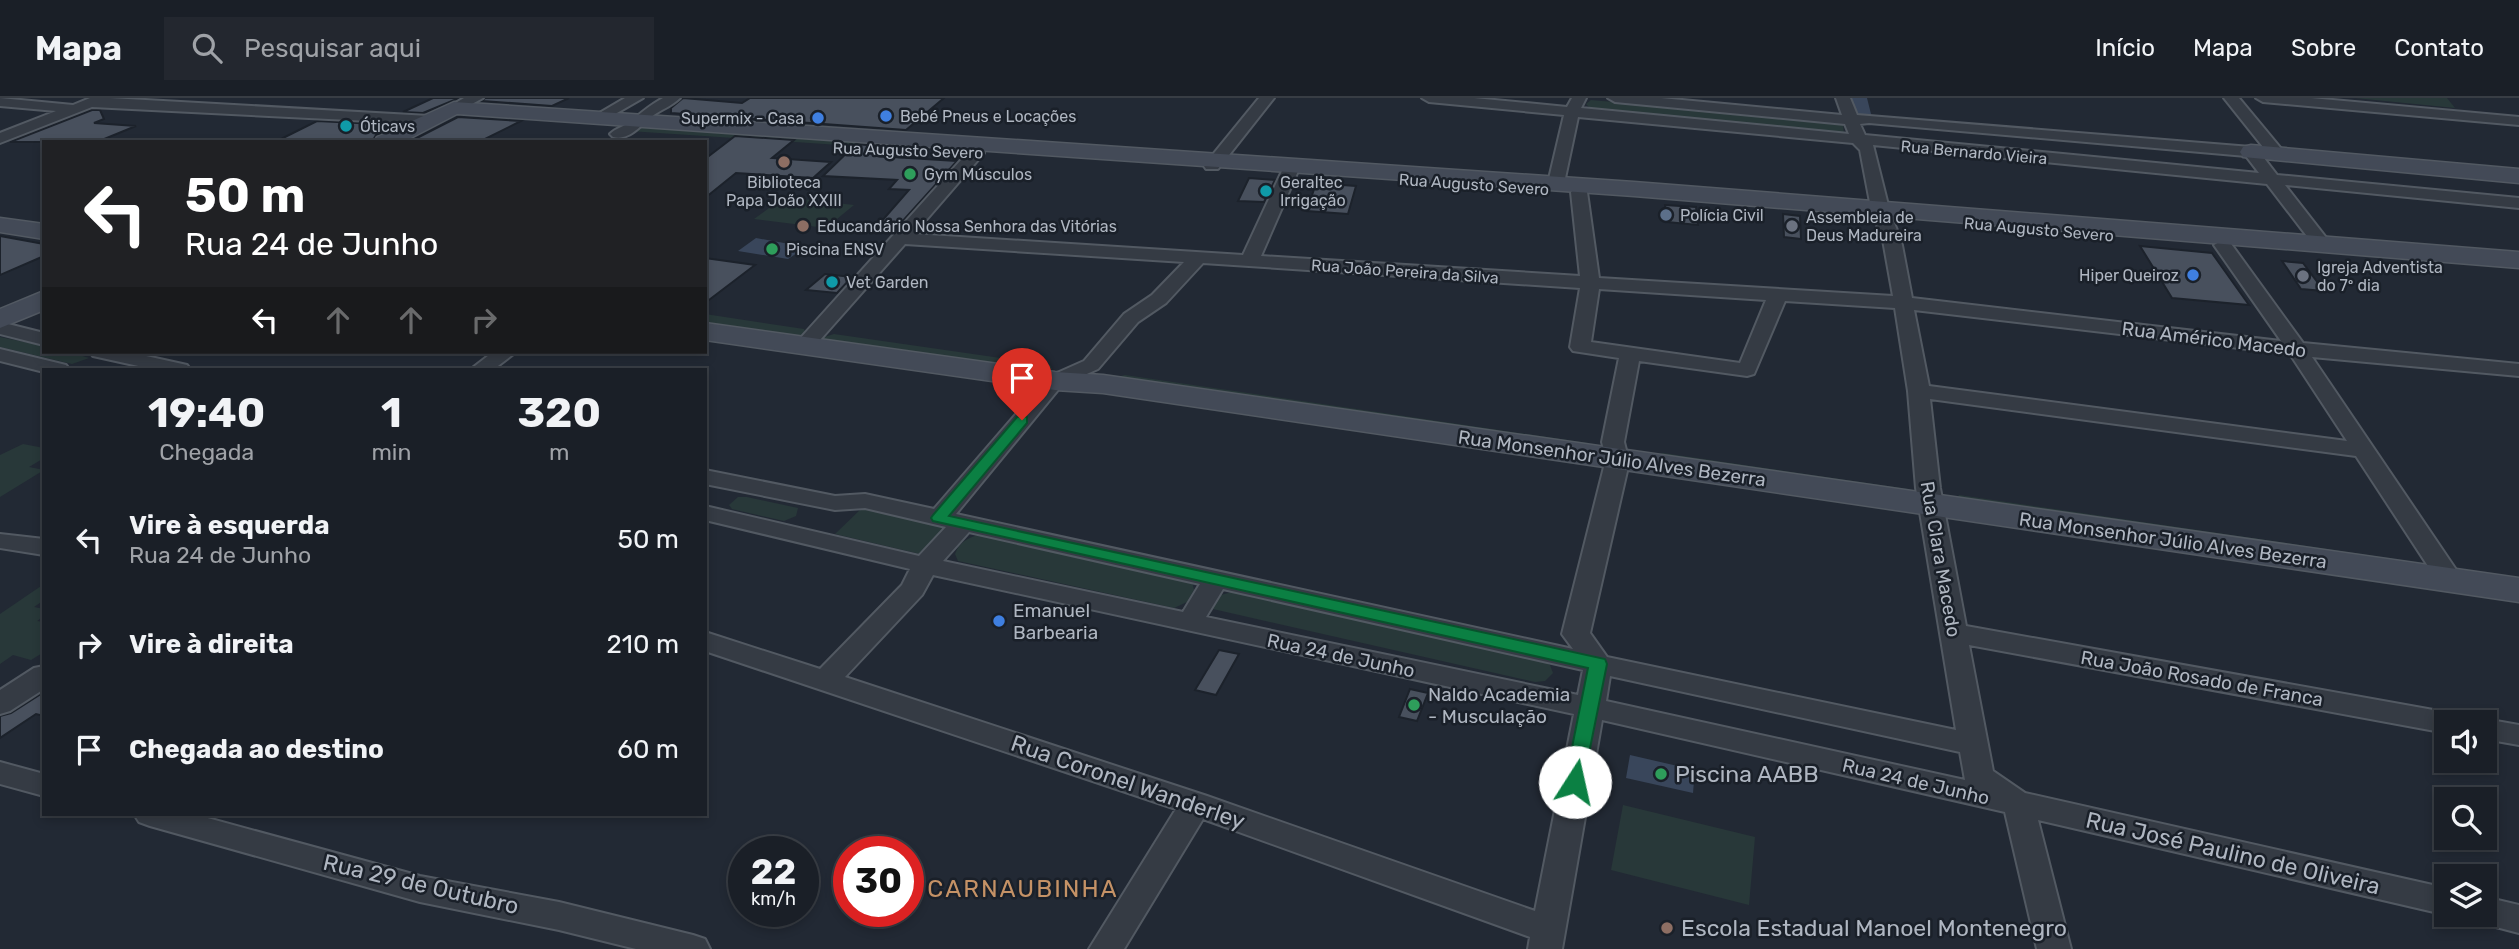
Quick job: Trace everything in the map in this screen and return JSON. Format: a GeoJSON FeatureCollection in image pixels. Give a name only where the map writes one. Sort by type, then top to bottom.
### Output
{"type":"FeatureCollection","features":[{"type":"Feature","properties":{"kind":"main road","name":"Rua Augusto Severo"},"geometry":{"type":"LineString","coordinates":[[454,108],[598,118],[627,127]]}},
{"type":"Feature","properties":{"kind":"main road"},"geometry":{"type":"LineString","coordinates":[[389,140],[454,108]]}},
{"type":"Feature","properties":{"kind":"main road","name":"Rua Augusto Severo"},"geometry":{"type":"LineString","coordinates":[[428,121],[627,127],[1556,183],[1881,212],[2519,260]]}},
{"type":"Feature","properties":{"kind":"main road","name":"Rua Augusto Severo"},"geometry":{"type":"LineString","coordinates":[[872,143],[976,153],[1214,162],[1290,171],[1579,192],[1634,192]]}},
{"type":"Feature","properties":{"kind":"main road","name":"Rua Bernardo Vieira"},"geometry":{"type":"LineString","coordinates":[[2251,152],[2519,176]]}},
{"type":"Feature","properties":{"kind":"main road","name":"Rua Augusto Severo"},"geometry":{"type":"LineString","coordinates":[[1881,212],[2223,245],[2519,269]]}},
{"type":"Feature","properties":{"kind":"main road"},"geometry":{"type":"LineString","coordinates":[[0,225],[42,232]]}},
{"type":"Feature","properties":{"kind":"main road"},"geometry":{"type":"LineString","coordinates":[[0,320],[42,300]]}},
{"type":"Feature","properties":{"kind":"main road","name":"Rua Monsenhor Júlio Alves Bezerra"},"geometry":{"type":"LineString","coordinates":[[707,310],[814,336],[1055,381],[1103,384],[1615,450]]}},
{"type":"Feature","properties":{"kind":"main road","name":"Rua Monsenhor Júlio Alves Bezerra"},"geometry":{"type":"LineString","coordinates":[[707,331],[814,336],[1091,365],[1615,450],[2445,571],[2519,590]]}},
{"type":"Feature","properties":{"kind":"main road","name":"Rua Monsenhor Júlio Alves Bezerra"},"geometry":{"type":"LineString","coordinates":[[2445,571],[2519,572]]}},
{"type":"Feature","properties":{"kind":"street"},"geometry":{"type":"LineString","coordinates":[[454,108],[476,98]]}},
{"type":"Feature","properties":{"kind":"street"},"geometry":{"type":"LineString","coordinates":[[598,118],[636,98]]}},
{"type":"Feature","properties":{"kind":"street"},"geometry":{"type":"LineString","coordinates":[[627,127],[673,98]]}},
{"type":"Feature","properties":{"kind":"street"},"geometry":{"type":"LineString","coordinates":[[1214,162],[1267,98]]}},
{"type":"Feature","properties":{"kind":"street","name":"Rua Bernardo Vieira"},"geometry":{"type":"LineString","coordinates":[[1429,98],[1575,105],[1868,144],[2519,203]]}},
{"type":"Feature","properties":{"kind":"street","name":"Rua Bernardo Vieira"},"geometry":{"type":"LineString","coordinates":[[1615,98],[1717,103],[1850,120],[1870,119],[2251,152]]}},
{"type":"Feature","properties":{"kind":"street","name":"Rua Clara Macedo"},"geometry":{"type":"LineString","coordinates":[[1843,98],[1850,120],[1868,144]]}},
{"type":"Feature","properties":{"kind":"street","name":"Rua Clara Macedo"},"geometry":{"type":"LineString","coordinates":[[1867,98],[1870,119],[1868,144],[1881,212],[1892,240],[1907,303],[1929,496],[1979,776],[2019,805]]}},
{"type":"Feature","properties":{"kind":"street"},"geometry":{"type":"LineString","coordinates":[[2231,98],[2277,154]]}},
{"type":"Feature","properties":{"kind":"street"},"geometry":{"type":"LineString","coordinates":[[2241,98],[2361,105],[2519,121]]}},
{"type":"Feature","properties":{"kind":"street"},"geometry":{"type":"LineString","coordinates":[[0,102],[90,103],[428,121]]}},
{"type":"Feature","properties":{"kind":"street"},"geometry":{"type":"LineString","coordinates":[[0,138],[90,103]]}},
{"type":"Feature","properties":{"kind":"street"},"geometry":{"type":"LineString","coordinates":[[1556,183],[1575,105]]}},
{"type":"Feature","properties":{"kind":"street"},"geometry":{"type":"LineString","coordinates":[[0,109],[58,115]]}},
{"type":"Feature","properties":{"kind":"street"},"geometry":{"type":"LineString","coordinates":[[2251,152],[2322,244]]}},
{"type":"Feature","properties":{"kind":"street"},"geometry":{"type":"LineString","coordinates":[[814,336],[976,153]]}},
{"type":"Feature","properties":{"kind":"street"},"geometry":{"type":"LineString","coordinates":[[1250,261],[1290,171]]}},
{"type":"Feature","properties":{"kind":"street"},"geometry":{"type":"LineString","coordinates":[[1579,192],[1590,284],[1580,347],[1747,370],[1778,295]]}},
{"type":"Feature","properties":{"kind":"street","name":"Rua João Pereira da Silva"},"geometry":{"type":"LineString","coordinates":[[901,238],[1907,303]]}},
{"type":"Feature","properties":{"kind":"street"},"geometry":{"type":"LineString","coordinates":[[2223,245],[2297,349],[2445,571]]}},
{"type":"Feature","properties":{"kind":"street"},"geometry":{"type":"LineString","coordinates":[[827,679],[913,589],[951,521],[1055,381],[1091,365],[1131,318],[1159,299],[1198,258]]}},
{"type":"Feature","properties":{"kind":"street","name":"Rua Américo Macedo"},"geometry":{"type":"LineString","coordinates":[[1907,303],[2297,349],[2519,370]]}},
{"type":"Feature","properties":{"kind":"street"},"geometry":{"type":"LineString","coordinates":[[0,328],[42,338]]}},
{"type":"Feature","properties":{"kind":"street"},"geometry":{"type":"LineString","coordinates":[[1547,939],[1598,664],[1576,634],[1615,450],[1630,353]]}},
{"type":"Feature","properties":{"kind":"street"},"geometry":{"type":"LineString","coordinates":[[89,368],[108,354],[175,368]]}},
{"type":"Feature","properties":{"kind":"street"},"geometry":{"type":"LineString","coordinates":[[482,368],[503,354]]}},
{"type":"Feature","properties":{"kind":"street"},"geometry":{"type":"LineString","coordinates":[[0,355],[55,368]]}},
{"type":"Feature","properties":{"kind":"street"},"geometry":{"type":"LineString","coordinates":[[1919,391],[2365,450]]}},
{"type":"Feature","properties":{"kind":"street"},"geometry":{"type":"LineString","coordinates":[[707,477],[835,503],[865,501],[1598,664],[1973,744]]}},
{"type":"Feature","properties":{"kind":"street"},"geometry":{"type":"LineString","coordinates":[[797,535],[835,503]]}},
{"type":"Feature","properties":{"kind":"street","name":"Rua 24 de Junho"},"geometry":{"type":"LineString","coordinates":[[707,513],[925,565],[1746,741],[2019,805]]}},
{"type":"Feature","properties":{"kind":"street"},"geometry":{"type":"LineString","coordinates":[[0,541],[42,547]]}},
{"type":"Feature","properties":{"kind":"street"},"geometry":{"type":"LineString","coordinates":[[1189,622],[1216,578]]}},
{"type":"Feature","properties":{"kind":"street","name":"Rua João Rosado de Franca"},"geometry":{"type":"LineString","coordinates":[[1954,633],[2434,720]]}},
{"type":"Feature","properties":{"kind":"street","name":"Rua Coronel Wanderley"},"geometry":{"type":"LineString","coordinates":[[707,642],[827,679],[1196,804],[1547,939]]}},
{"type":"Feature","properties":{"kind":"street"},"geometry":{"type":"LineString","coordinates":[[0,704],[42,676]]}},
{"type":"Feature","properties":{"kind":"street"},"geometry":{"type":"LineString","coordinates":[[2497,731],[2519,735]]}},
{"type":"Feature","properties":{"kind":"street"},"geometry":{"type":"LineString","coordinates":[[0,773],[42,784]]}},
{"type":"Feature","properties":{"kind":"street"},"geometry":{"type":"LineString","coordinates":[[1106,949],[1196,804]]}},
{"type":"Feature","properties":{"kind":"street"},"geometry":{"type":"LineString","coordinates":[[2019,805],[2053,949]]}},
{"type":"Feature","properties":{"kind":"street","name":"Rua José Paulino de Oliveira"},"geometry":{"type":"LineString","coordinates":[[2019,805],[2434,899]]}},
{"type":"Feature","properties":{"kind":"street","name":"Rua 29 de Outubro"},"geometry":{"type":"LineString","coordinates":[[156,816],[421,888],[559,916],[693,949]]}},
{"type":"Feature","properties":{"kind":"street"},"geometry":{"type":"LineString","coordinates":[[2497,914],[2519,919]]}},
{"type":"Feature","properties":{"kind":"shaded area"},"geometry":{"type":"Polygon","coordinates":[[[2355,98],[2447,98],[2455,108],[2355,98]]]}},
{"type":"Feature","properties":{"kind":"shaded area"},"geometry":{"type":"Polygon","coordinates":[[[1591,100],[1839,122],[1843,124],[1844,134],[1591,109],[1586,104],[1591,100]]]}},
{"type":"Feature","properties":{"kind":"shaded area"},"geometry":{"type":"Polygon","coordinates":[[[640,126],[864,141],[854,146],[629,131],[640,126]]]}},
{"type":"Feature","properties":{"kind":"shaded area"},"geometry":{"type":"Polygon","coordinates":[[[784,197],[854,205],[826,228],[754,219],[784,197]]]}},
{"type":"Feature","properties":{"kind":"shaded area"},"geometry":{"type":"Polygon","coordinates":[[[707,314],[804,329],[805,332],[798,338],[707,325],[707,314]]]}},
{"type":"Feature","properties":{"kind":"shaded area"},"geometry":{"type":"Polygon","coordinates":[[[834,334],[1050,365],[1052,369],[1046,373],[823,341],[824,337],[834,334]]]}},
{"type":"Feature","properties":{"kind":"shaded area"},"geometry":{"type":"Polygon","coordinates":[[[0,337],[42,346],[42,354],[76,354],[89,358],[72,364],[0,347],[0,337]]]}},
{"type":"Feature","properties":{"kind":"shaded area"},"geometry":{"type":"Polygon","coordinates":[[[1125,375],[1588,443],[1594,447],[1117,377],[1125,375]]]}},
{"type":"Feature","properties":{"kind":"shaded area"},"geometry":{"type":"Polygon","coordinates":[[[23,444],[42,448],[42,459],[29,467],[42,471],[0,497],[0,455],[23,444]]]}},
{"type":"Feature","properties":{"kind":"shaded area"},"geometry":{"type":"Polygon","coordinates":[[[1663,453],[1908,489],[1914,492],[1659,455],[1663,453]]]}},
{"type":"Feature","properties":{"kind":"shaded area"},"geometry":{"type":"Polygon","coordinates":[[[1959,495],[2422,563],[2425,565],[1956,500],[1959,495]]]}},
{"type":"Feature","properties":{"kind":"shaded area"},"geometry":{"type":"Polygon","coordinates":[[[738,497],[798,508],[796,516],[784,521],[732,509],[729,505],[738,497]]]}},
{"type":"Feature","properties":{"kind":"shaded area"},"geometry":{"type":"Polygon","coordinates":[[[862,508],[945,528],[920,554],[835,534],[862,508]]]}},
{"type":"Feature","properties":{"kind":"shaded area"},"geometry":{"type":"Polygon","coordinates":[[[978,535],[1192,582],[1194,590],[1187,602],[1174,608],[958,561],[955,554],[961,544],[978,535]]]}},
{"type":"Feature","properties":{"kind":"shaded area"},"geometry":{"type":"Polygon","coordinates":[[[42,585],[42,601],[34,607],[42,609],[42,617],[37,621],[42,622],[42,653],[31,660],[13,655],[0,664],[0,614],[42,585]]]}},
{"type":"Feature","properties":{"kind":"shaded area"},"geometry":{"type":"Polygon","coordinates":[[[1232,592],[1542,660],[1550,665],[1553,673],[1545,681],[1535,682],[1213,609],[1217,596],[1232,592]]]}},
{"type":"Feature","properties":{"kind":"shaded area"},"geometry":{"type":"Polygon","coordinates":[[[1623,805],[1755,837],[1749,905],[1611,870],[1623,805]]]}},
{"type":"Feature","properties":{"kind":"water","name":"Piscina ENSV"},"geometry":{"type":"Polygon","coordinates":[[[756,238],[806,247],[788,259],[738,251],[756,238]]]}},
{"type":"Feature","properties":{"kind":"water","name":"Piscina AABB"},"geometry":{"type":"Polygon","coordinates":[[[1630,755],[1695,770],[1693,793],[1626,778],[1630,755]]]}},
{"type":"Feature","properties":{"kind":"building"},"geometry":{"type":"Polygon","coordinates":[[[433,98],[459,98],[423,113],[403,112],[433,98]]]}},
{"type":"Feature","properties":{"kind":"building"},"geometry":{"type":"Polygon","coordinates":[[[485,98],[569,98],[552,106],[482,101],[485,98]]]}},
{"type":"Feature","properties":{"kind":"building"},"geometry":{"type":"Polygon","coordinates":[[[683,98],[742,103],[750,98],[944,98],[906,130],[671,113],[671,108],[683,98]]]}},
{"type":"Feature","properties":{"kind":"building"},"geometry":{"type":"Polygon","coordinates":[[[92,110],[100,110],[104,119],[94,123],[136,126],[102,140],[10,142],[92,110]]]}},
{"type":"Feature","properties":{"kind":"building"},"geometry":{"type":"Polygon","coordinates":[[[458,117],[521,121],[483,140],[413,140],[458,117]]]}},
{"type":"Feature","properties":{"kind":"building"},"geometry":{"type":"Polygon","coordinates":[[[317,121],[397,125],[376,135],[373,140],[281,139],[317,121]]]}},
{"type":"Feature","properties":{"kind":"building"},"geometry":{"type":"Polygon","coordinates":[[[735,136],[794,140],[772,158],[831,162],[813,178],[736,173],[707,196],[707,157],[735,136]]]}},
{"type":"Feature","properties":{"kind":"building"},"geometry":{"type":"Polygon","coordinates":[[[856,144],[887,147],[875,156],[957,161],[900,224],[880,223],[909,190],[889,189],[897,180],[823,176],[856,144]]]}},
{"type":"Feature","properties":{"kind":"building"},"geometry":{"type":"Polygon","coordinates":[[[1249,178],[1275,180],[1264,202],[1238,201],[1249,178]]]}},
{"type":"Feature","properties":{"kind":"building"},"geometry":{"type":"Polygon","coordinates":[[[1316,183],[1356,186],[1348,214],[1307,211],[1316,183]]]}},
{"type":"Feature","properties":{"kind":"building"},"geometry":{"type":"Polygon","coordinates":[[[1665,205],[1696,207],[1698,225],[1667,222],[1665,205]]]}},
{"type":"Feature","properties":{"kind":"building","name":"Assembleia de Deus Madureira"},"geometry":{"type":"Polygon","coordinates":[[[1783,214],[1800,216],[1801,239],[1784,237],[1783,214]]]}},
{"type":"Feature","properties":{"kind":"building"},"geometry":{"type":"Polygon","coordinates":[[[0,236],[42,244],[42,257],[0,275],[0,236]]]}},
{"type":"Feature","properties":{"kind":"building","name":"Hiper Queiroz"},"geometry":{"type":"Polygon","coordinates":[[[2140,246],[2212,253],[2249,305],[2172,298],[2140,246]]]}},
{"type":"Feature","properties":{"kind":"building"},"geometry":{"type":"Polygon","coordinates":[[[707,258],[755,265],[707,301],[707,258]]]}},
{"type":"Feature","properties":{"kind":"building","name":"Igreja Adventista do 7º dia"},"geometry":{"type":"Polygon","coordinates":[[[2282,261],[2303,263],[2324,291],[2301,289],[2282,261]]]}},
{"type":"Feature","properties":{"kind":"building","name":"Vet Garden"},"geometry":{"type":"Polygon","coordinates":[[[825,274],[852,277],[837,293],[806,290],[825,274]]]}},
{"type":"Feature","properties":{"kind":"building"},"geometry":{"type":"Polygon","coordinates":[[[1219,650],[1239,654],[1216,695],[1195,690],[1219,650]]]}},
{"type":"Feature","properties":{"kind":"building","name":"Naldo Academia - Musculação"},"geometry":{"type":"Polygon","coordinates":[[[1410,689],[1428,693],[1417,721],[1399,717],[1410,689]]]}},
{"type":"Feature","properties":{"kind":"building"},"geometry":{"type":"Polygon","coordinates":[[[42,693],[42,716],[36,714],[0,738],[0,716],[11,713],[42,693]]]}},
{"type":"Feature","properties":{"kind":"waterway"},"geometry":{"type":"LineString","coordinates":[[1856,98],[1859,114]]}},
{"type":"Feature","properties":{"kind":"place","name":"Bebé Pneus e Locações"},"geometry":{"type":"Point","coordinates":[886,116]}},
{"type":"Feature","properties":{"kind":"place","name":"Supermix - Casa"},"geometry":{"type":"Point","coordinates":[818,118]}},
{"type":"Feature","properties":{"kind":"place","name":"Óticavs"},"geometry":{"type":"Point","coordinates":[346,126]}},
{"type":"Feature","properties":{"kind":"place","name":"Biblioteca Papa João XXIII"},"geometry":{"type":"Point","coordinates":[784,162]}},
{"type":"Feature","properties":{"kind":"place","name":"Gym Músculos"},"geometry":{"type":"Point","coordinates":[910,174]}},
{"type":"Feature","properties":{"kind":"place","name":"Geraltec Irrigação"},"geometry":{"type":"Point","coordinates":[1266,191]}},
{"type":"Feature","properties":{"kind":"place","name":"Polícia Civil"},"geometry":{"type":"Point","coordinates":[1666,215]}},
{"type":"Feature","properties":{"kind":"place","name":"Educandário Nossa Senhora das Vitórias"},"geometry":{"type":"Point","coordinates":[803,226]}},
{"type":"Feature","properties":{"kind":"place","name":"Assembleia de Deus Madureira"},"geometry":{"type":"Point","coordinates":[1792,226]}},
{"type":"Feature","properties":{"kind":"place","name":"Piscina ENSV"},"geometry":{"type":"Point","coordinates":[772,249]}},
{"type":"Feature","properties":{"kind":"place","name":"Hiper Queiroz"},"geometry":{"type":"Point","coordinates":[2193,275]}},
{"type":"Feature","properties":{"kind":"place","name":"Igreja Adventista do 7º dia"},"geometry":{"type":"Point","coordinates":[2303,276]}},
{"type":"Feature","properties":{"kind":"place","name":"Vet Garden"},"geometry":{"type":"Point","coordinates":[832,282]}},
{"type":"Feature","properties":{"kind":"place","name":"Emanuel Barbearia"},"geometry":{"type":"Point","coordinates":[999,621]}},
{"type":"Feature","properties":{"kind":"place","name":"Naldo Academia - Musculação"},"geometry":{"type":"Point","coordinates":[1414,705]}},
{"type":"Feature","properties":{"kind":"place","name":"Piscina AABB"},"geometry":{"type":"Point","coordinates":[1661,774]}},
{"type":"Feature","properties":{"kind":"place","name":"Escola Estadual Manoel Montenegro"},"geometry":{"type":"Point","coordinates":[1667,928]}},
{"type":"Feature","properties":{"kind":"district","name":"CARNAUBINHA"},"geometry":{"type":"Point","coordinates":[1023,889]}},
{"type":"Feature","properties":{"kind":"route"},"geometry":{"type":"LineString","coordinates":[[1022,420],[939,518],[1598,664],[1575,782]]}}]}
